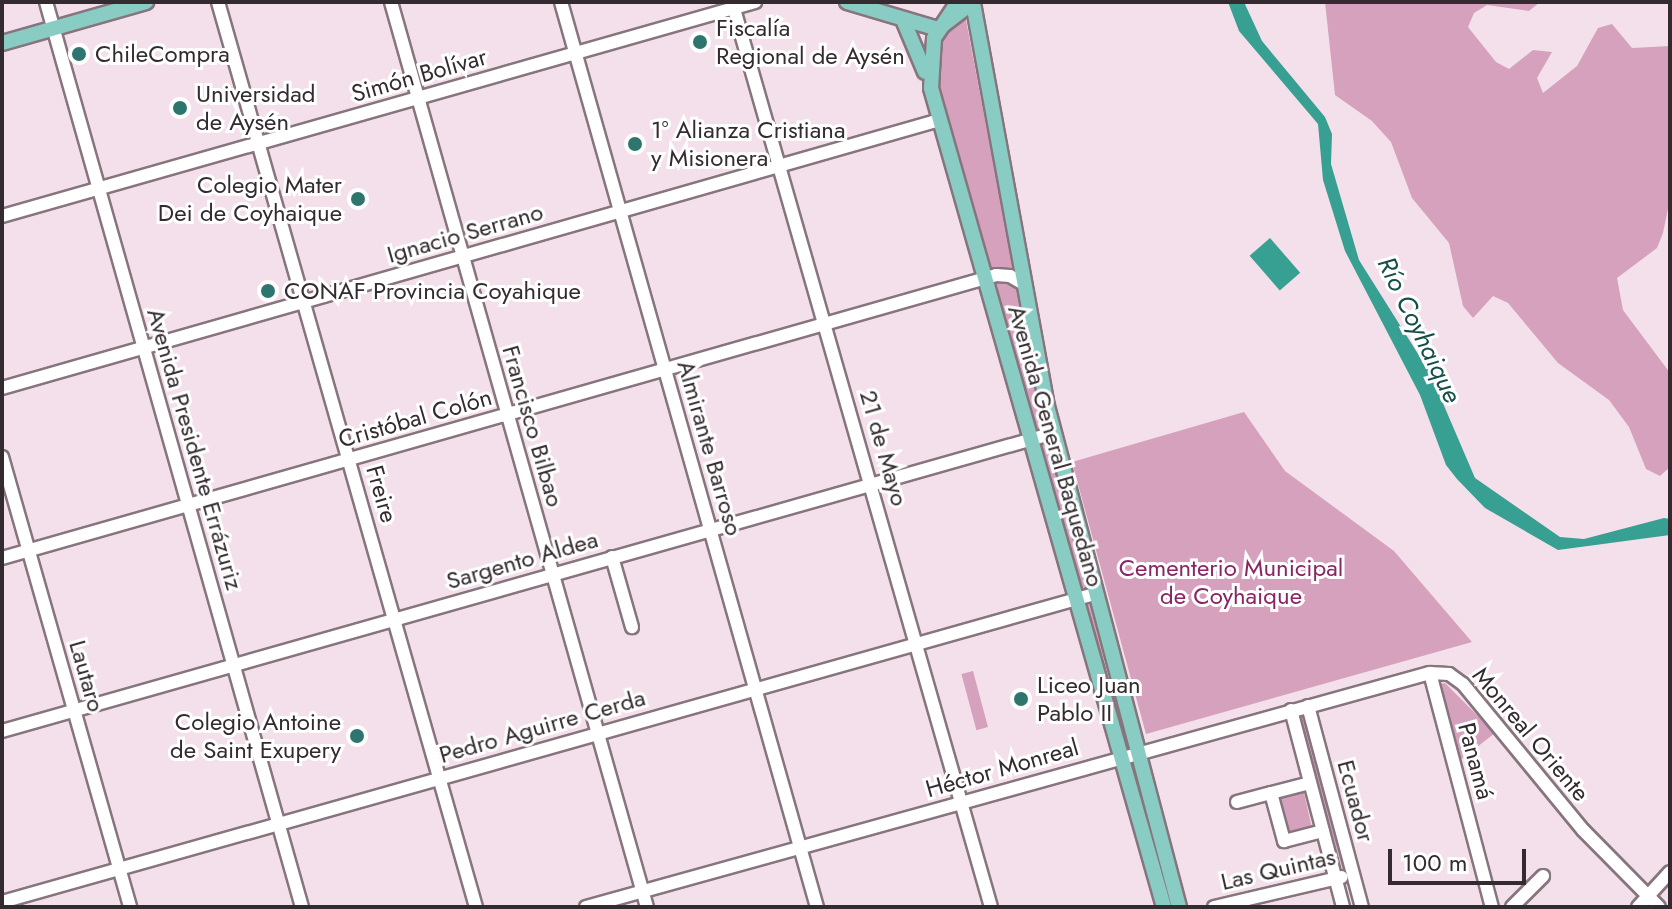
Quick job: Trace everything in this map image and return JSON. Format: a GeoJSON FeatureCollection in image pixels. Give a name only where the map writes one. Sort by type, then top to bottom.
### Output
{"type":"FeatureCollection","features":[{"type":"Feature","properties":{"kind":"main road"},"geometry":{"type":"LineString","coordinates":[[2,43],[146,2]]}},
{"type":"Feature","properties":{"kind":"main road"},"geometry":{"type":"LineString","coordinates":[[847,2],[868,6],[904,22],[938,29],[973,2]]}},
{"type":"Feature","properties":{"kind":"main road","name":"Avenida General Baquedano"},"geometry":{"type":"LineString","coordinates":[[958,2],[938,29],[930,59],[931,88],[1078,599],[1179,907]]}},
{"type":"Feature","properties":{"kind":"main road","name":"Avenida General Baquedano"},"geometry":{"type":"LineString","coordinates":[[973,2],[1054,433],[1094,594],[1164,907]]}},
{"type":"Feature","properties":{"kind":"main road"},"geometry":{"type":"LineString","coordinates":[[904,22],[913,33],[931,88]]}},
{"type":"Feature","properties":{"kind":"street","name":"Avenida Presidente Errázuriz"},"geometry":{"type":"LineString","coordinates":[[46,2],[302,907]]}},
{"type":"Feature","properties":{"kind":"street","name":"Freire"},"geometry":{"type":"LineString","coordinates":[[218,2],[476,907]]}},
{"type":"Feature","properties":{"kind":"street","name":"Francisco Bilbao"},"geometry":{"type":"LineString","coordinates":[[391,2],[647,907]]}},
{"type":"Feature","properties":{"kind":"street","name":"Almirante Barroso"},"geometry":{"type":"LineString","coordinates":[[561,2],[817,907]]}},
{"type":"Feature","properties":{"kind":"street","name":"Simón Bolívar"},"geometry":{"type":"LineString","coordinates":[[2,216],[734,5],[755,2]]}},
{"type":"Feature","properties":{"kind":"street","name":"21 de Mayo"},"geometry":{"type":"LineString","coordinates":[[734,5],[991,907]]}},
{"type":"Feature","properties":{"kind":"street","name":"Ignacio Serrano"},"geometry":{"type":"LineString","coordinates":[[2,388],[940,120]]}},
{"type":"Feature","properties":{"kind":"street","name":"Cristóbal Colón"},"geometry":{"type":"LineString","coordinates":[[2,558],[985,280],[1006,275],[1024,284]]}},
{"type":"Feature","properties":{"kind":"street","name":"Sargento Aldea"},"geometry":{"type":"LineString","coordinates":[[2,731],[1054,433]]}},
{"type":"Feature","properties":{"kind":"street","name":"Lautaro"},"geometry":{"type":"LineString","coordinates":[[2,457],[130,907]]}},
{"type":"Feature","properties":{"kind":"street"},"geometry":{"type":"LineString","coordinates":[[612,557],[632,627]]}},
{"type":"Feature","properties":{"kind":"street","name":"Pedro Aguirre Cerda"},"geometry":{"type":"LineString","coordinates":[[2,902],[1094,594]]}},
{"type":"Feature","properties":{"kind":"street","name":"Héctor Monreal"},"geometry":{"type":"LineString","coordinates":[[586,907],[1430,673]]}},
{"type":"Feature","properties":{"kind":"street","name":"Monreal Oriente"},"geometry":{"type":"LineString","coordinates":[[1430,673],[1449,674],[1463,684],[1583,830],[1659,907]]}},
{"type":"Feature","properties":{"kind":"street","name":"Panamá"},"geometry":{"type":"LineString","coordinates":[[1430,673],[1492,907]]}},
{"type":"Feature","properties":{"kind":"street","name":"Ecuador"},"geometry":{"type":"LineString","coordinates":[[1308,706],[1362,907]]}},
{"type":"Feature","properties":{"kind":"street","name":"Ecuador"},"geometry":{"type":"LineString","coordinates":[[1291,710],[1343,907]]}},
{"type":"Feature","properties":{"kind":"street"},"geometry":{"type":"LineString","coordinates":[[1237,802],[1310,783]]}},
{"type":"Feature","properties":{"kind":"street"},"geometry":{"type":"LineString","coordinates":[[1271,793],[1284,841],[1323,831]]}},
{"type":"Feature","properties":{"kind":"street"},"geometry":{"type":"LineString","coordinates":[[1638,907],[1670,872]]}},
{"type":"Feature","properties":{"kind":"street","name":"Las Quintas"},"geometry":{"type":"LineString","coordinates":[[1214,907],[1352,874]]}},
{"type":"Feature","properties":{"kind":"street"},"geometry":{"type":"LineString","coordinates":[[1512,907],[1543,876]]}},
{"type":"Feature","properties":{"kind":"green space"},"geometry":{"type":"Polygon","coordinates":[[[1325,2],[1540,2],[1529,11],[1487,5],[1474,13],[1468,27],[1496,62],[1509,69],[1533,50],[1552,52],[1537,78],[1543,93],[1577,66],[1598,28],[1612,24],[1632,48],[1670,46],[1670,199],[1663,233],[1657,248],[1617,278],[1623,310],[1670,373],[1670,467],[1660,476],[1646,469],[1629,427],[1609,400],[1558,363],[1508,303],[1493,296],[1473,318],[1463,306],[1449,243],[1412,198],[1391,142],[1372,121],[1335,95],[1325,2]]]}},
{"type":"Feature","properties":{"kind":"green space"},"geometry":{"type":"Polygon","coordinates":[[[965,15],[1042,418],[1124,738],[935,75],[941,35],[965,15]]]}},
{"type":"Feature","properties":{"kind":"green space","name":"Cementerio Municipal de Coyhaique"},"geometry":{"type":"Polygon","coordinates":[[[1244,412],[1285,471],[1394,551],[1472,642],[1146,734],[1072,462],[1244,412]]]}},
{"type":"Feature","properties":{"kind":"green space"},"geometry":{"type":"Polygon","coordinates":[[[973,671],[988,727],[976,730],[961,674],[973,671]]]}},
{"type":"Feature","properties":{"kind":"green space"},"geometry":{"type":"Polygon","coordinates":[[[1445,683],[1495,733],[1459,761],[1439,684],[1445,683]]]}},
{"type":"Feature","properties":{"kind":"green space"},"geometry":{"type":"Polygon","coordinates":[[[1305,711],[1346,868],[1343,871],[1298,717],[1305,711]]]}},
{"type":"Feature","properties":{"kind":"green space"},"geometry":{"type":"Polygon","coordinates":[[[1303,789],[1313,832],[1286,838],[1276,795],[1303,789]]]}},
{"type":"Feature","properties":{"kind":"shaded area"},"geometry":{"type":"Polygon","coordinates":[[[1228,2],[1244,2],[1262,41],[1325,117],[1332,134],[1331,164],[1359,260],[1430,373],[1475,478],[1560,537],[1584,539],[1664,518],[1670,519],[1670,535],[1558,550],[1485,508],[1457,479],[1446,465],[1420,395],[1345,251],[1323,180],[1318,124],[1239,31],[1228,2]]]}},
{"type":"Feature","properties":{"kind":"shaded area"},"geometry":{"type":"Polygon","coordinates":[[[1270,238],[1300,273],[1280,290],[1250,256],[1270,238]]]}},
{"type":"Feature","properties":{"kind":"place","name":"Fiscalía Regional de Aysén"},"geometry":{"type":"Point","coordinates":[700,42]}},
{"type":"Feature","properties":{"kind":"place","name":"ChileCompra"},"geometry":{"type":"Point","coordinates":[79,54]}},
{"type":"Feature","properties":{"kind":"place","name":"Universidad de Aysén"},"geometry":{"type":"Point","coordinates":[180,108]}},
{"type":"Feature","properties":{"kind":"place","name":"1º Alianza Cristiana y Misionera"},"geometry":{"type":"Point","coordinates":[635,144]}},
{"type":"Feature","properties":{"kind":"place","name":"Colegio Mater Dei de Coyhaique"},"geometry":{"type":"Point","coordinates":[358,199]}},
{"type":"Feature","properties":{"kind":"place","name":"CONAF Provincia Coyahique"},"geometry":{"type":"Point","coordinates":[268,291]}},
{"type":"Feature","properties":{"kind":"place","name":"Liceo Juan Pablo II"},"geometry":{"type":"Point","coordinates":[1021,699]}},
{"type":"Feature","properties":{"kind":"place","name":"Colegio Antoine de Saint Exupery"},"geometry":{"type":"Point","coordinates":[357,736]}},
{"type":"Feature","properties":{"kind":"water label","name":"Río Coyhaique"},"geometry":{"type":"Point","coordinates":[1419,330]}}]}
